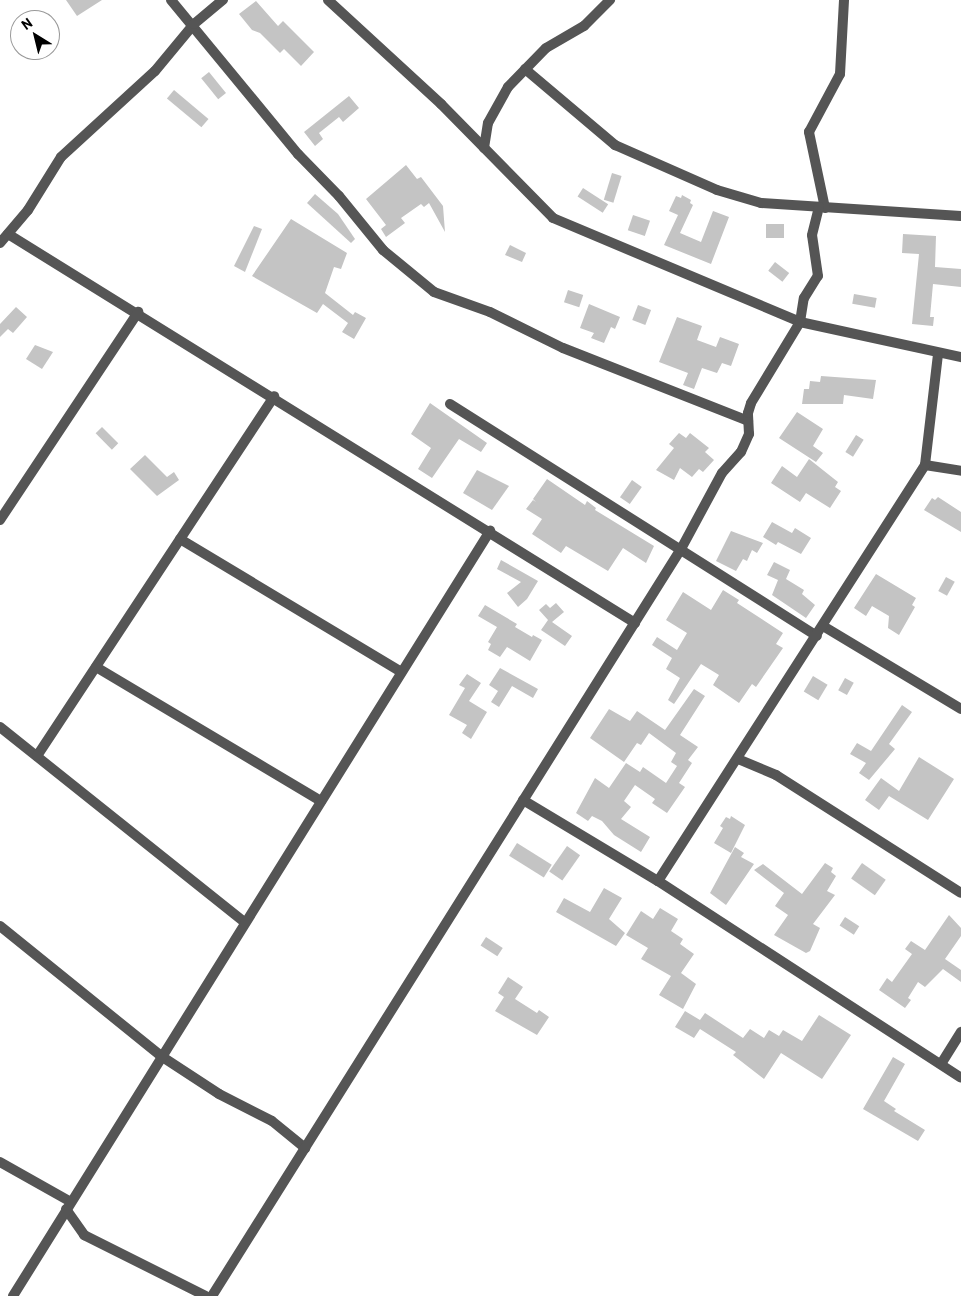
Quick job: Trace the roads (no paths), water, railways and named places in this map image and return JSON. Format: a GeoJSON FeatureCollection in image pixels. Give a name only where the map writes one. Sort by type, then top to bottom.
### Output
{"type":"FeatureCollection","features":[{"type":"Feature","properties":{"kind":"street"},"geometry":{"type":"LineString","coordinates":[[171,0],[194,24],[298,154],[339,196],[383,250],[434,292],[490,312],[562,348],[748,421]]}},
{"type":"Feature","properties":{"kind":"street"},"geometry":{"type":"LineString","coordinates":[[0,243],[28,210],[61,157],[164,62],[194,24],[223,0]]}},
{"type":"Feature","properties":{"kind":"street"},"geometry":{"type":"LineString","coordinates":[[328,0],[441,104],[552,218],[800,322],[864,334],[902,347],[961,357]]}},
{"type":"Feature","properties":{"kind":"street"},"geometry":{"type":"LineString","coordinates":[[484,148],[492,114],[508,87],[546,48],[584,26],[610,0]]}},
{"type":"Feature","properties":{"kind":"street"},"geometry":{"type":"LineString","coordinates":[[212,1296],[681,549],[722,473],[741,452],[750,434],[748,413],[757,392],[800,322],[804,298],[818,276],[812,235],[822,208],[809,132],[840,74],[844,0]]}},
{"type":"Feature","properties":{"kind":"street"},"geometry":{"type":"LineString","coordinates":[[525,69],[600,133],[638,157],[717,190],[761,203],[961,216]]}},
{"type":"Feature","properties":{"kind":"street"},"geometry":{"type":"LineString","coordinates":[[8,234],[274,396],[635,623]]}},
{"type":"Feature","properties":{"kind":"street"},"geometry":{"type":"LineString","coordinates":[[0,520],[138,312]]}},
{"type":"Feature","properties":{"kind":"street"},"geometry":{"type":"LineString","coordinates":[[658,881],[925,465],[938,354]]}},
{"type":"Feature","properties":{"kind":"street"},"geometry":{"type":"LineString","coordinates":[[37,756],[274,396]]}},
{"type":"Feature","properties":{"kind":"street"},"geometry":{"type":"LineString","coordinates":[[450,404],[817,636]]}},
{"type":"Feature","properties":{"kind":"street"},"geometry":{"type":"LineString","coordinates":[[925,465],[961,471]]}},
{"type":"Feature","properties":{"kind":"street"},"geometry":{"type":"LineString","coordinates":[[13,1296],[244,922],[490,531]]}},
{"type":"Feature","properties":{"kind":"street"},"geometry":{"type":"LineString","coordinates":[[180,539],[401,672]]}},
{"type":"Feature","properties":{"kind":"street"},"geometry":{"type":"LineString","coordinates":[[823,626],[961,709]]}},
{"type":"Feature","properties":{"kind":"street"},"geometry":{"type":"LineString","coordinates":[[96,667],[321,801]]}},
{"type":"Feature","properties":{"kind":"street"},"geometry":{"type":"LineString","coordinates":[[0,727],[244,922]]}},
{"type":"Feature","properties":{"kind":"street"},"geometry":{"type":"LineString","coordinates":[[738,759],[776,775],[961,893]]}},
{"type":"Feature","properties":{"kind":"street"},"geometry":{"type":"LineString","coordinates":[[523,800],[658,881],[961,1078]]}},
{"type":"Feature","properties":{"kind":"street"},"geometry":{"type":"LineString","coordinates":[[0,926],[161,1056],[218,1094],[272,1120],[305,1148]]}},
{"type":"Feature","properties":{"kind":"street"},"geometry":{"type":"LineString","coordinates":[[941,1064],[961,1032]]}},
{"type":"Feature","properties":{"kind":"street"},"geometry":{"type":"LineString","coordinates":[[0,1162],[68,1206],[84,1235],[206,1296]]}}]}
